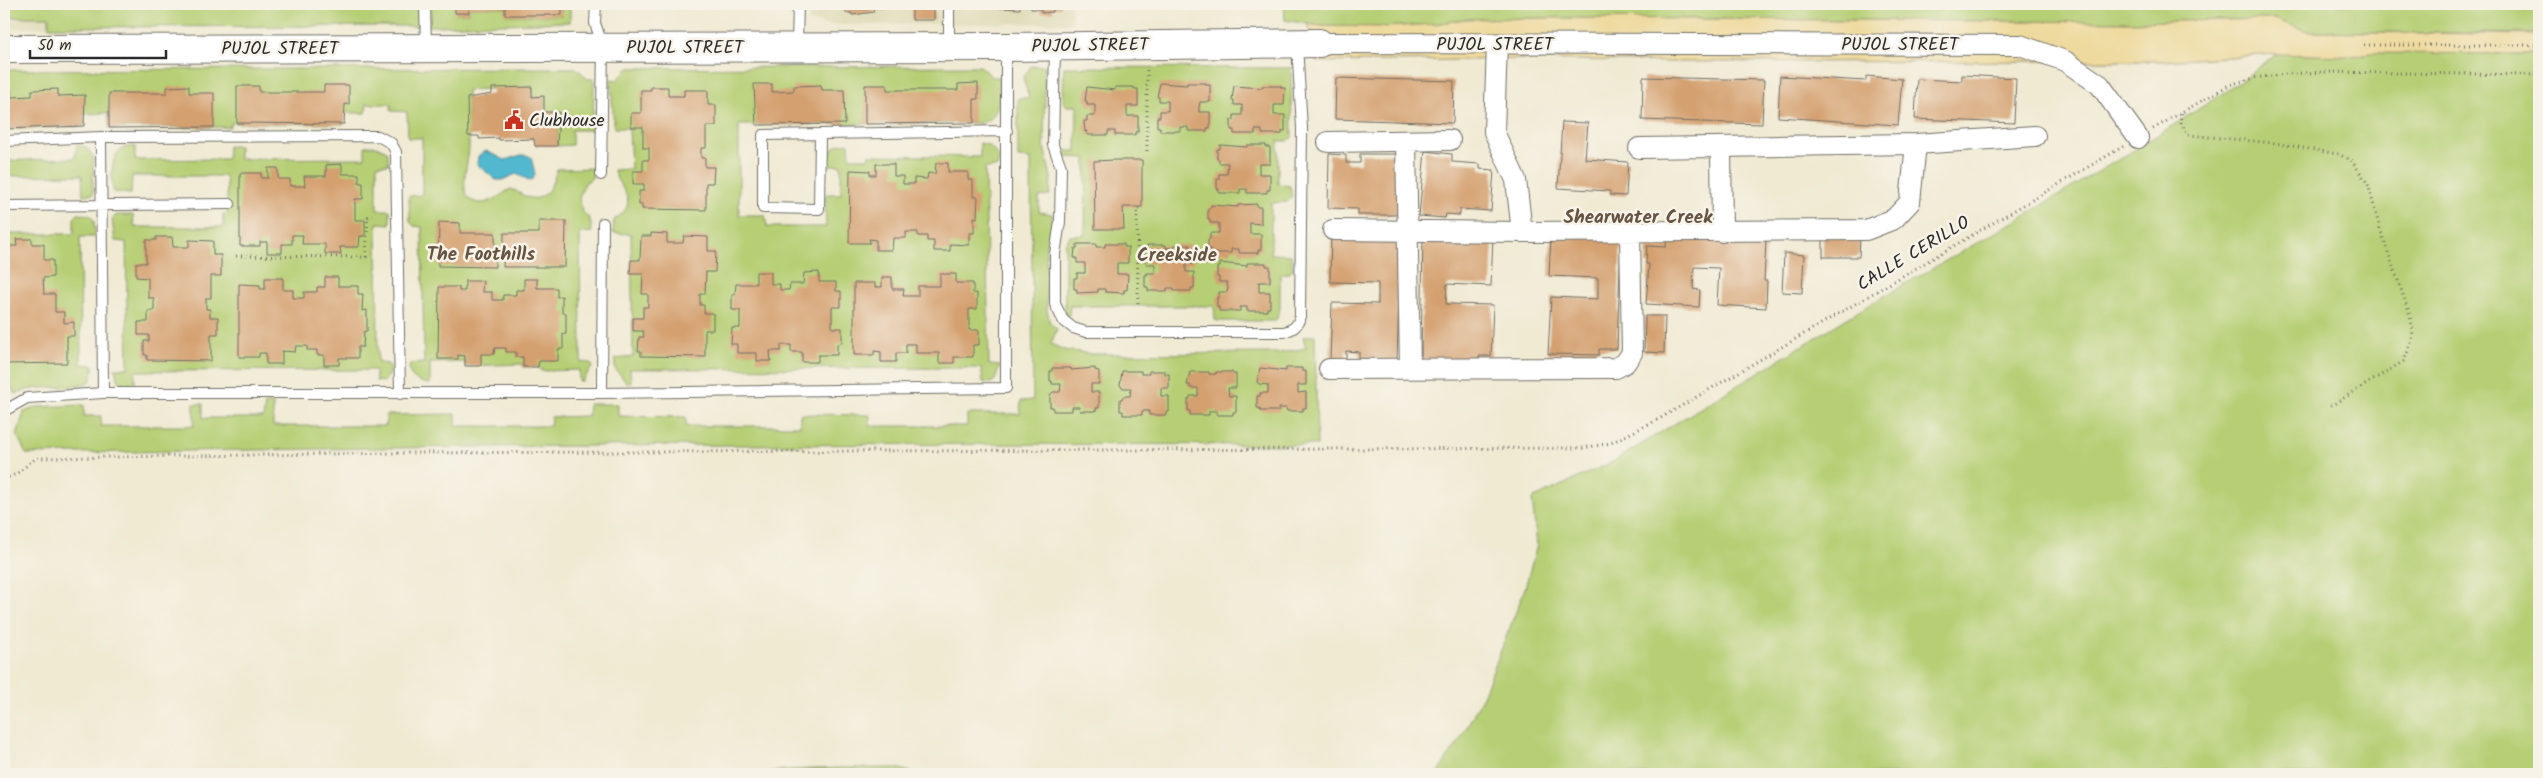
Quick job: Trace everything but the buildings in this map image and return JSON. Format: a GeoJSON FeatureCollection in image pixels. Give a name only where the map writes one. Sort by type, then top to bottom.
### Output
{"type":"FeatureCollection","features":[{"type":"Feature","properties":{"kind":"street","name":"PUJOL STREET"},"geometry":{"type":"LineString","coordinates":[[4,49],[949,47],[1055,44],[1308,43],[2020,45],[2065,61],[2100,85],[2138,138]]}},
{"type":"Feature","properties":{"kind":"street"},"geometry":{"type":"LineString","coordinates":[[1497,44],[1494,132],[1516,180],[1522,232]]}},
{"type":"Feature","properties":{"kind":"street"},"geometry":{"type":"LineString","coordinates":[[1639,148],[1916,144],[2035,136]]}},
{"type":"Feature","properties":{"kind":"street"},"geometry":{"type":"LineString","coordinates":[[1328,142],[1450,140]]}},
{"type":"Feature","properties":{"kind":"street"},"geometry":{"type":"LineString","coordinates":[[1406,142],[1410,368]]}},
{"type":"Feature","properties":{"kind":"street"},"geometry":{"type":"LineString","coordinates":[[1333,230],[1630,233],[1866,230],[1894,219],[1910,202],[1916,144]]}},
{"type":"Feature","properties":{"kind":"street"},"geometry":{"type":"LineString","coordinates":[[1721,147],[1722,232]]}},
{"type":"Feature","properties":{"kind":"street"},"geometry":{"type":"LineString","coordinates":[[1329,368],[1616,368],[1625,363],[1632,353],[1630,233]]}},
{"type":"Feature","properties":{"kind":"lane"},"geometry":{"type":"LineString","coordinates":[[425,4],[426,48]]}},
{"type":"Feature","properties":{"kind":"lane"},"geometry":{"type":"LineString","coordinates":[[596,4],[595,23],[603,47],[601,175]]}},
{"type":"Feature","properties":{"kind":"lane"},"geometry":{"type":"LineString","coordinates":[[797,47],[798,4]]}},
{"type":"Feature","properties":{"kind":"lane"},"geometry":{"type":"LineString","coordinates":[[949,4],[949,47]]}},
{"type":"Feature","properties":{"kind":"lane"},"geometry":{"type":"LineString","coordinates":[[1055,44],[1053,145],[1061,167],[1060,230],[1055,254],[1055,304],[1063,320],[1073,328],[1086,332],[1284,332],[1294,329],[1298,324],[1300,316],[1302,128],[1308,43]]}},
{"type":"Feature","properties":{"kind":"lane"},"geometry":{"type":"LineString","coordinates":[[4,410],[26,398],[103,393],[602,393],[1006,388],[1006,46]]}},
{"type":"Feature","properties":{"kind":"lane"},"geometry":{"type":"LineString","coordinates":[[820,134],[819,209],[763,208],[763,135],[820,134],[1007,131]]}},
{"type":"Feature","properties":{"kind":"lane"},"geometry":{"type":"LineString","coordinates":[[4,141],[101,137],[336,135],[378,136],[391,143],[396,152],[400,394]]}},
{"type":"Feature","properties":{"kind":"lane"},"geometry":{"type":"LineString","coordinates":[[101,137],[103,393]]}},
{"type":"Feature","properties":{"kind":"lane"},"geometry":{"type":"LineString","coordinates":[[4,206],[230,204]]}},
{"type":"Feature","properties":{"kind":"lane"},"geometry":{"type":"LineString","coordinates":[[602,393],[603,223]]}},
{"type":"Feature","properties":{"kind":"path"},"geometry":{"type":"LineString","coordinates":[[2364,45],[2539,45]]}},
{"type":"Feature","properties":{"kind":"path"},"geometry":{"type":"LineString","coordinates":[[1147,64],[1147,151]]}},
{"type":"Feature","properties":{"kind":"path","name":"CALLE CERILLO"},"geometry":{"type":"LineString","coordinates":[[4,480],[16,474],[36,458],[401,453],[1583,448],[1611,443],[1698,397],[2228,85],[2254,78],[2311,73],[2539,75]]}},
{"type":"Feature","properties":{"kind":"path"},"geometry":{"type":"LineString","coordinates":[[2182,112],[2180,121],[2188,136],[2276,143],[2338,154],[2352,161],[2368,184],[2380,228],[2408,309],[2413,329],[2412,340],[2404,361],[2329,407]]}},
{"type":"Feature","properties":{"kind":"path"},"geometry":{"type":"LineString","coordinates":[[1138,303],[1137,209],[1142,209]]}},
{"type":"Feature","properties":{"kind":"path"},"geometry":{"type":"LineString","coordinates":[[236,256],[366,257],[368,217],[373,216]]}},
{"type":"Feature","properties":{"kind":"shaded area"},"geometry":{"type":"Polygon","coordinates":[[[4,4],[49,4],[49,27],[4,29],[4,4]]]}},
{"type":"Feature","properties":{"kind":"shaded area"},"geometry":{"type":"Polygon","coordinates":[[[809,4],[1071,4],[1073,23],[823,25],[819,22],[809,22],[809,4]]]}},
{"type":"Feature","properties":{"kind":"green space"},"geometry":{"type":"Polygon","coordinates":[[[4,4],[455,4],[456,13],[469,13],[469,7],[505,7],[506,15],[562,15],[562,4],[570,4],[570,22],[436,26],[49,27],[49,17],[4,17],[4,4]]]}},
{"type":"Feature","properties":{"kind":"green space"},"geometry":{"type":"Polygon","coordinates":[[[1284,4],[2539,4],[2539,34],[2307,31],[2274,19],[2130,22],[1553,18],[1466,19],[1435,24],[1384,27],[1320,26],[1285,20],[1284,4]]]}},
{"type":"Feature","properties":{"kind":"green space"},"geometry":{"type":"Polygon","coordinates":[[[2370,53],[2539,54],[2539,774],[1437,774],[1460,740],[1484,694],[1524,591],[1537,545],[1532,499],[1614,461],[1872,303],[2026,215],[2131,152],[2222,94],[2277,54],[2351,56],[2370,53]]]}},
{"type":"Feature","properties":{"kind":"green space"},"geometry":{"type":"Polygon","coordinates":[[[980,66],[992,77],[999,77],[999,98],[996,111],[988,120],[981,123],[739,125],[739,215],[765,215],[767,227],[826,227],[825,196],[827,194],[841,194],[841,165],[827,165],[831,152],[840,144],[849,144],[850,158],[868,158],[869,155],[980,157],[980,143],[990,146],[1000,158],[997,167],[985,168],[989,365],[1000,366],[995,380],[991,383],[983,382],[981,368],[630,369],[631,383],[626,382],[615,369],[615,359],[633,357],[631,234],[613,233],[614,220],[623,213],[628,200],[614,170],[631,169],[629,128],[614,128],[611,79],[617,80],[629,68],[980,66]]]}},
{"type":"Feature","properties":{"kind":"green space"},"geometry":{"type":"Polygon","coordinates":[[[1031,66],[1045,66],[1044,147],[1051,177],[1050,195],[1039,197],[1039,212],[1052,214],[1053,222],[1046,244],[1047,310],[1050,323],[1057,329],[1051,344],[1064,350],[1092,354],[1280,353],[1306,348],[1303,337],[1315,335],[1317,445],[672,445],[26,454],[17,435],[24,412],[37,407],[84,405],[84,416],[101,416],[101,426],[194,426],[194,404],[203,404],[203,418],[263,418],[265,404],[273,404],[273,426],[386,426],[386,415],[456,414],[456,426],[550,426],[551,417],[588,416],[589,404],[618,404],[618,416],[686,417],[686,426],[800,426],[800,414],[870,415],[870,426],[967,426],[967,414],[1020,414],[1021,401],[1033,400],[1031,159],[1018,158],[1018,98],[1029,98],[1023,78],[1031,66]]]}},
{"type":"Feature","properties":{"kind":"green space"},"geometry":{"type":"Polygon","coordinates":[[[1064,67],[1291,68],[1292,138],[1287,141],[1278,141],[1278,184],[1290,186],[1292,197],[1287,202],[1271,203],[1271,254],[1291,255],[1293,269],[1289,273],[1280,274],[1280,309],[1276,321],[1218,321],[1215,320],[1214,306],[1070,306],[1069,315],[1065,315],[1065,244],[1070,236],[1085,235],[1086,158],[1067,157],[1064,155],[1065,151],[1076,151],[1077,106],[1067,106],[1063,102],[1064,67]]]}},
{"type":"Feature","properties":{"kind":"green space"},"geometry":{"type":"Polygon","coordinates":[[[576,68],[588,79],[594,79],[593,130],[572,130],[572,145],[557,146],[559,112],[544,112],[544,97],[532,97],[532,87],[467,90],[469,151],[465,185],[469,198],[480,203],[498,197],[510,189],[527,197],[539,198],[548,191],[557,169],[593,168],[592,178],[585,183],[579,197],[582,211],[590,219],[592,232],[580,233],[581,362],[590,363],[593,366],[582,381],[579,381],[579,370],[541,371],[538,367],[523,367],[523,364],[465,366],[465,362],[430,363],[430,384],[418,381],[412,376],[409,369],[410,364],[424,363],[422,227],[414,226],[410,222],[409,196],[422,195],[422,138],[408,138],[407,112],[391,111],[391,104],[367,104],[366,113],[345,113],[344,124],[231,123],[230,127],[109,128],[108,113],[84,114],[84,126],[4,129],[4,70],[576,68]]]}},
{"type":"Feature","properties":{"kind":"green space"},"geometry":{"type":"Polygon","coordinates":[[[77,145],[86,147],[93,156],[93,194],[83,195],[82,175],[4,176],[4,161],[75,158],[77,145]]]}},
{"type":"Feature","properties":{"kind":"green space"},"geometry":{"type":"Polygon","coordinates":[[[135,146],[135,160],[227,159],[228,146],[239,146],[239,159],[365,158],[365,146],[376,146],[387,151],[389,164],[377,165],[377,210],[390,210],[390,224],[377,223],[378,363],[388,364],[391,367],[386,380],[382,382],[376,381],[375,370],[137,371],[135,373],[135,383],[132,386],[119,382],[115,368],[128,368],[126,242],[115,241],[112,220],[116,215],[133,215],[134,227],[223,227],[223,214],[228,213],[226,176],[132,176],[131,194],[114,192],[112,176],[114,159],[120,150],[135,146]]]}},
{"type":"Feature","properties":{"kind":"green space"},"geometry":{"type":"Polygon","coordinates":[[[78,214],[90,215],[94,221],[95,237],[80,237],[81,364],[94,365],[91,381],[76,386],[35,389],[15,394],[12,388],[4,385],[4,234],[74,234],[74,218],[78,214]]]}},
{"type":"Feature","properties":{"kind":"green space"},"geometry":{"type":"Polygon","coordinates":[[[896,768],[917,774],[756,774],[783,770],[896,768]]]}},
{"type":"Feature","properties":{"kind":"sand"},"geometry":{"type":"Polygon","coordinates":[[[1466,19],[2130,22],[2274,19],[2307,31],[2539,35],[2539,54],[2370,53],[2351,56],[2277,54],[2162,61],[1674,62],[1533,59],[1316,62],[1318,43],[1307,24],[1384,27],[1435,24],[1466,19]]]}},
{"type":"Feature","properties":{"kind":"water"},"geometry":{"type":"Polygon","coordinates":[[[486,151],[505,160],[521,155],[531,157],[535,174],[533,179],[529,180],[516,174],[502,180],[496,180],[477,164],[478,156],[486,151]]]}},
{"type":"Feature","properties":{"kind":"place","name":"Clubhouse"},"geometry":{"type":"Point","coordinates":[514,120]}},
{"type":"Feature","properties":{"kind":"district","name":"Shearwater Creek"},"geometry":{"type":"Point","coordinates":[1638,216]}},
{"type":"Feature","properties":{"kind":"district","name":"The Foothills"},"geometry":{"type":"Point","coordinates":[481,253]}},
{"type":"Feature","properties":{"kind":"district","name":"Creekside"},"geometry":{"type":"Point","coordinates":[1177,254]}}]}
